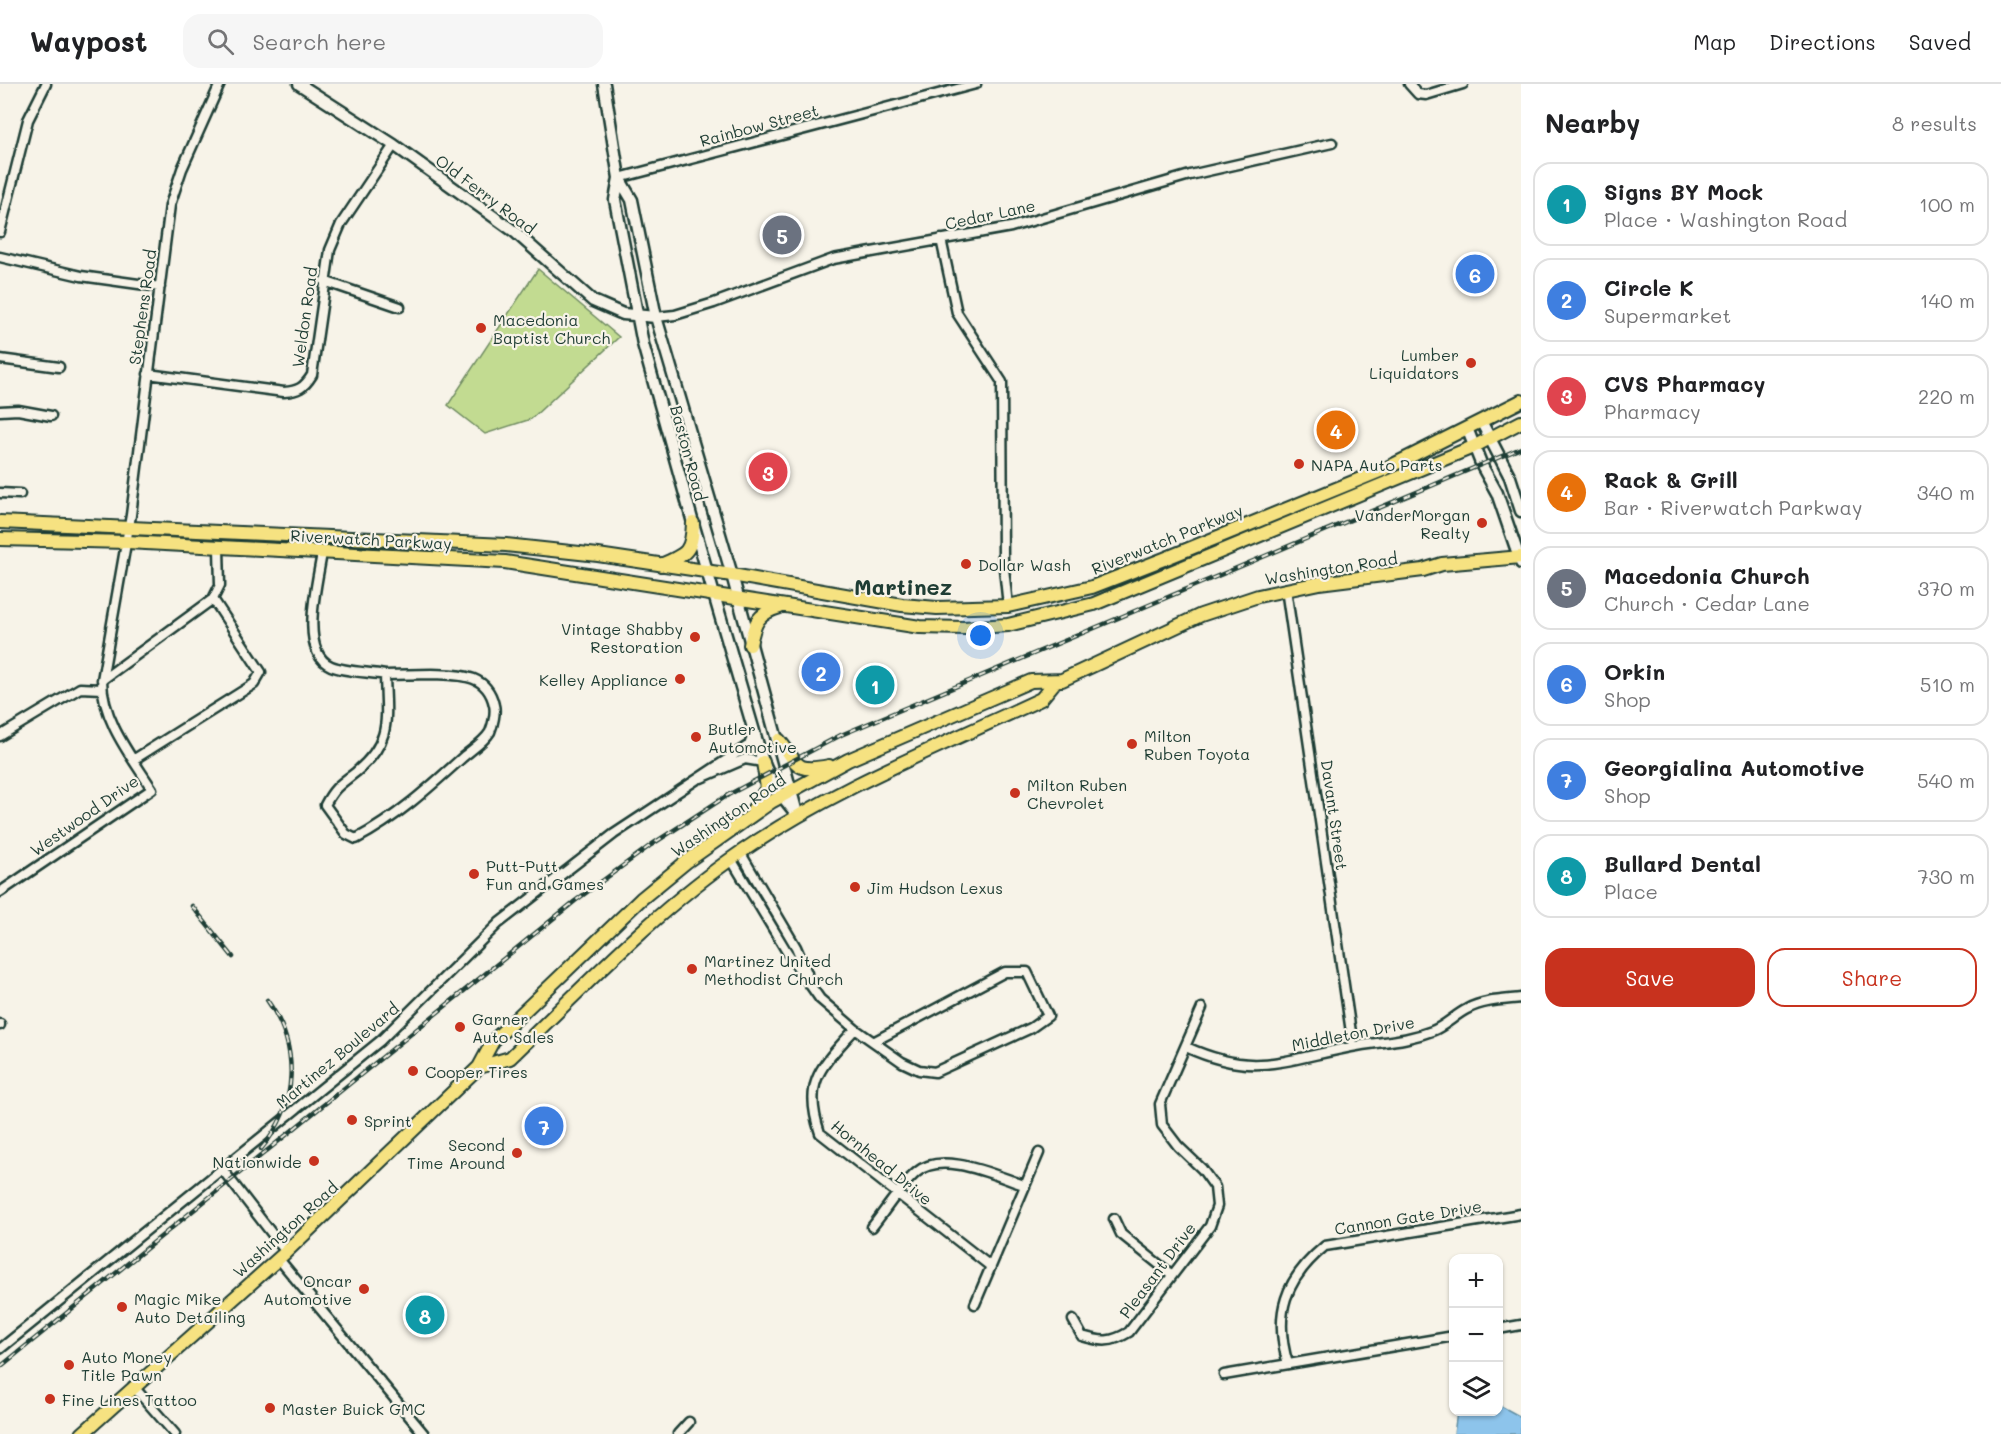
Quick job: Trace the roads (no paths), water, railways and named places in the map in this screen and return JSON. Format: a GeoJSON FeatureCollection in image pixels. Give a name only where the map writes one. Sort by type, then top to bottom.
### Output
{"type":"FeatureCollection","features":[{"type":"Feature","properties":{"kind":"main road","name":"Old Ferry Road"},"geometry":{"type":"LineString","coordinates":[[299,84],[394,145],[515,232],[593,301],[623,314],[656,317]]}},
{"type":"Feature","properties":{"kind":"main road","name":"Baston Road"},"geometry":{"type":"LineString","coordinates":[[604,84],[620,178],[615,200],[637,315],[693,523],[754,731],[774,786],[788,793],[798,816]]}},
{"type":"Feature","properties":{"kind":"main road"},"geometry":{"type":"LineString","coordinates":[[620,178],[632,200],[656,317],[778,740],[788,793]]}},
{"type":"Feature","properties":{"kind":"main road","name":"Riverwatch Parkway"},"geometry":{"type":"LineString","coordinates":[[0,522],[506,545],[598,555],[909,605],[937,608],[1008,606],[1064,595],[1128,574],[1385,469],[1521,401]]}},
{"type":"Feature","properties":{"kind":"main road"},"geometry":{"type":"LineString","coordinates":[[1481,421],[1509,477],[1521,511]]}},
{"type":"Feature","properties":{"kind":"main road","name":"Riverwatch Parkway"},"geometry":{"type":"LineString","coordinates":[[0,539],[127,542],[505,562],[906,625],[964,628],[1008,625],[1094,604],[1473,447],[1521,422]]}},
{"type":"Feature","properties":{"kind":"main road"},"geometry":{"type":"LineString","coordinates":[[1467,428],[1473,447],[1497,493],[1521,557],[1521,563]]}},
{"type":"Feature","properties":{"kind":"main road"},"geometry":{"type":"LineString","coordinates":[[660,565],[684,556],[690,547],[693,523]]}},
{"type":"Feature","properties":{"kind":"main road","name":"Washington Road"},"geometry":{"type":"LineString","coordinates":[[479,1067],[510,1058],[659,916],[736,856],[798,816],[866,779],[1041,699],[1055,682],[1201,615],[1286,589],[1423,570],[1442,564],[1521,557]]}},
{"type":"Feature","properties":{"kind":"main road"},"geometry":{"type":"LineString","coordinates":[[906,625],[909,605]]}},
{"type":"Feature","properties":{"kind":"main road"},"geometry":{"type":"LineString","coordinates":[[750,645],[753,627],[761,615],[784,606]]}},
{"type":"Feature","properties":{"kind":"main road","name":"Washington Road"},"geometry":{"type":"LineString","coordinates":[[82,1434],[282,1255],[479,1067],[493,1041],[641,899],[698,852],[788,793],[842,763],[1031,681],[1055,682]]}},
{"type":"Feature","properties":{"kind":"main road"},"geometry":{"type":"LineString","coordinates":[[778,740],[795,764],[803,769],[842,763]]}},
{"type":"Feature","properties":{"kind":"main road"},"geometry":{"type":"LineString","coordinates":[[748,818],[766,792],[764,762]]}},
{"type":"Feature","properties":{"kind":"street"},"geometry":{"type":"LineString","coordinates":[[0,232],[28,120],[46,84]]}},
{"type":"Feature","properties":{"kind":"street","name":"Stephens Road"},"geometry":{"type":"LineString","coordinates":[[127,542],[170,205],[220,84]]}},
{"type":"Feature","properties":{"kind":"street","name":"Rainbow Street"},"geometry":{"type":"LineString","coordinates":[[620,178],[976,84]]}},
{"type":"Feature","properties":{"kind":"street"},"geometry":{"type":"LineString","coordinates":[[1409,84],[1418,94],[1426,95],[1463,84]]}},
{"type":"Feature","properties":{"kind":"street","name":"Cedar Lane"},"geometry":{"type":"LineString","coordinates":[[656,317],[675,315],[714,303],[832,259],[1034,221],[1190,175],[1332,143]]}},
{"type":"Feature","properties":{"kind":"street","name":"Weldon Road"},"geometry":{"type":"LineString","coordinates":[[148,374],[284,392],[296,391],[306,385],[312,375],[324,281],[335,236],[394,145]]}},
{"type":"Feature","properties":{"kind":"street"},"geometry":{"type":"LineString","coordinates":[[941,239],[957,313],[1002,382],[1003,559],[1008,606]]}},
{"type":"Feature","properties":{"kind":"street"},"geometry":{"type":"LineString","coordinates":[[0,257],[81,276],[160,287]]}},
{"type":"Feature","properties":{"kind":"street"},"geometry":{"type":"LineString","coordinates":[[324,281],[400,307]]}},
{"type":"Feature","properties":{"kind":"street"},"geometry":{"type":"LineString","coordinates":[[0,359],[59,368]]}},
{"type":"Feature","properties":{"kind":"street"},"geometry":{"type":"LineString","coordinates":[[0,411],[18,410],[51,416]]}},
{"type":"Feature","properties":{"kind":"street"},"geometry":{"type":"LineString","coordinates":[[0,493],[20,494]]}},
{"type":"Feature","properties":{"kind":"street","name":"Westwood Drive"},"geometry":{"type":"LineString","coordinates":[[0,892],[152,789],[133,760],[113,722],[102,685],[127,542]]}},
{"type":"Feature","properties":{"kind":"street"},"geometry":{"type":"LineString","coordinates":[[0,736],[80,688],[102,685],[213,599],[220,585],[219,548]]}},
{"type":"Feature","properties":{"kind":"street"},"geometry":{"type":"LineString","coordinates":[[322,553],[311,622],[315,650],[329,666],[386,675],[465,675],[481,680],[492,694],[495,711],[490,732],[479,743],[424,791],[374,830],[356,839],[346,834],[325,805],[335,786],[373,757],[383,741],[386,675]]}},
{"type":"Feature","properties":{"kind":"street","name":"Davant Street"},"geometry":{"type":"LineString","coordinates":[[1286,589],[1353,1046]]}},
{"type":"Feature","properties":{"kind":"street"},"geometry":{"type":"LineString","coordinates":[[133,760],[254,684],[261,672],[213,599]]}},
{"type":"Feature","properties":{"kind":"street","name":"Martinez Boulevard"},"geometry":{"type":"LineString","coordinates":[[0,1349],[396,1027],[462,957],[499,923],[614,834],[749,745],[754,731]]}},
{"type":"Feature","properties":{"kind":"street","name":"Martinez Boulevard"},"geometry":{"type":"LineString","coordinates":[[689,783],[745,759],[764,762]]}},
{"type":"Feature","properties":{"kind":"street"},"geometry":{"type":"LineString","coordinates":[[736,856],[787,952],[820,999],[855,1029],[902,1062],[919,1070],[935,1072],[1031,1028],[1048,1016],[1027,972],[1005,972],[874,1041]]}},
{"type":"Feature","properties":{"kind":"street","name":"Middleton Drive"},"geometry":{"type":"LineString","coordinates":[[1186,1047],[1211,1059],[1241,1065],[1289,1061],[1353,1046],[1403,1041],[1436,1030],[1468,1008],[1489,1001],[1521,998]]}},
{"type":"Feature","properties":{"kind":"street","name":"Pleasant Drive"},"geometry":{"type":"LineString","coordinates":[[1073,1320],[1082,1336],[1100,1342],[1114,1341],[1129,1332],[1210,1226],[1217,1206],[1215,1187],[1202,1169],[1178,1146],[1162,1125],[1160,1104],[1202,1008]]}},
{"type":"Feature","properties":{"kind":"street","name":"Hornhead Drive"},"geometry":{"type":"LineString","coordinates":[[855,1029],[829,1059],[813,1084],[811,1108],[820,1133],[897,1196],[990,1266]]}},
{"type":"Feature","properties":{"kind":"street"},"geometry":{"type":"LineString","coordinates":[[975,1304],[1039,1153]]}},
{"type":"Feature","properties":{"kind":"street"},"geometry":{"type":"LineString","coordinates":[[873,1227],[917,1171],[948,1161],[1024,1185]]}},
{"type":"Feature","properties":{"kind":"street"},"geometry":{"type":"LineString","coordinates":[[222,1169],[282,1255],[424,1434]]}},
{"type":"Feature","properties":{"kind":"street","name":"Cannon Gate Drive"},"geometry":{"type":"LineString","coordinates":[[1288,1364],[1280,1339],[1282,1314],[1290,1287],[1306,1262],[1325,1246],[1521,1214]]}},
{"type":"Feature","properties":{"kind":"street"},"geometry":{"type":"LineString","coordinates":[[1114,1219],[1121,1234],[1171,1275]]}},
{"type":"Feature","properties":{"kind":"street"},"geometry":{"type":"LineString","coordinates":[[1503,1328],[1521,1325]]}},
{"type":"Feature","properties":{"kind":"street"},"geometry":{"type":"LineString","coordinates":[[1224,1375],[1449,1337]]}},
{"type":"Feature","properties":{"kind":"street"},"geometry":{"type":"LineString","coordinates":[[133,1386],[175,1434]]}},
{"type":"Feature","properties":{"kind":"street"},"geometry":{"type":"LineString","coordinates":[[678,1434],[689,1422]]}},
{"type":"Feature","properties":{"kind":"water"},"geometry":{"type":"Polygon","coordinates":[[[1503,1407],[1521,1417],[1521,1434],[1454,1434],[1456,1416],[1503,1416],[1503,1407]]]}},
{"type":"Feature","properties":{"kind":"railway"},"geometry":{"type":"LineString","coordinates":[[0,1367],[575,901],[651,845],[728,795],[841,735],[1521,448]]}},
{"type":"Feature","properties":{"kind":"railway"},"geometry":{"type":"LineString","coordinates":[[192,906],[233,957]]}},
{"type":"Feature","properties":{"kind":"railway"},"geometry":{"type":"LineString","coordinates":[[261,1149],[274,1132],[283,1114],[291,1075],[290,1056],[285,1036],[267,1000]]}},
{"type":"Feature","properties":{"kind":"place","name":"Macedonia Church"},"geometry":{"type":"Point","coordinates":[782,235]}},
{"type":"Feature","properties":{"kind":"place","name":"Orkin"},"geometry":{"type":"Point","coordinates":[1475,274]}},
{"type":"Feature","properties":{"kind":"place","name":"Macedonia Baptist Church"},"geometry":{"type":"Point","coordinates":[481,328]}},
{"type":"Feature","properties":{"kind":"place","name":"Lumber Liquidators"},"geometry":{"type":"Point","coordinates":[1471,363]}},
{"type":"Feature","properties":{"kind":"place","name":"Rack & Grill"},"geometry":{"type":"Point","coordinates":[1336,430]}},
{"type":"Feature","properties":{"kind":"place","name":"NAPA Auto Parts"},"geometry":{"type":"Point","coordinates":[1299,464]}},
{"type":"Feature","properties":{"kind":"place","name":"CVS Pharmacy"},"geometry":{"type":"Point","coordinates":[768,472]}},
{"type":"Feature","properties":{"kind":"place","name":"VanderMorgan Realty"},"geometry":{"type":"Point","coordinates":[1482,523]}},
{"type":"Feature","properties":{"kind":"place","name":"Dollar Wash"},"geometry":{"type":"Point","coordinates":[966,564]}},
{"type":"Feature","properties":{"kind":"place","name":"Vintage Shabby Restoration"},"geometry":{"type":"Point","coordinates":[695,637]}},
{"type":"Feature","properties":{"kind":"place","name":"Circle K"},"geometry":{"type":"Point","coordinates":[821,672]}},
{"type":"Feature","properties":{"kind":"place","name":"Kelley Appliance"},"geometry":{"type":"Point","coordinates":[680,679]}},
{"type":"Feature","properties":{"kind":"place","name":"Signs BY Mock"},"geometry":{"type":"Point","coordinates":[875,685]}},
{"type":"Feature","properties":{"kind":"place","name":"Butler Automotive"},"geometry":{"type":"Point","coordinates":[696,737]}},
{"type":"Feature","properties":{"kind":"place","name":"Milton Ruben Toyota"},"geometry":{"type":"Point","coordinates":[1132,744]}},
{"type":"Feature","properties":{"kind":"place","name":"Milton Ruben Chevrolet"},"geometry":{"type":"Point","coordinates":[1015,793]}},
{"type":"Feature","properties":{"kind":"place","name":"Putt-Putt Fun and Games"},"geometry":{"type":"Point","coordinates":[474,874]}},
{"type":"Feature","properties":{"kind":"place","name":"Jim Hudson Lexus"},"geometry":{"type":"Point","coordinates":[855,887]}},
{"type":"Feature","properties":{"kind":"place","name":"Martinez United Methodist Church"},"geometry":{"type":"Point","coordinates":[692,969]}},
{"type":"Feature","properties":{"kind":"place","name":"Garner Auto Sales"},"geometry":{"type":"Point","coordinates":[460,1027]}},
{"type":"Feature","properties":{"kind":"place","name":"Cooper Tires"},"geometry":{"type":"Point","coordinates":[413,1071]}},
{"type":"Feature","properties":{"kind":"place","name":"Sprint"},"geometry":{"type":"Point","coordinates":[352,1120]}},
{"type":"Feature","properties":{"kind":"place","name":"Georgialina Automotive"},"geometry":{"type":"Point","coordinates":[544,1126]}},
{"type":"Feature","properties":{"kind":"place","name":"Second Time Around"},"geometry":{"type":"Point","coordinates":[517,1153]}},
{"type":"Feature","properties":{"kind":"place","name":"Nationwide"},"geometry":{"type":"Point","coordinates":[314,1161]}},
{"type":"Feature","properties":{"kind":"place","name":"Oncar Automotive"},"geometry":{"type":"Point","coordinates":[364,1289]}},
{"type":"Feature","properties":{"kind":"place","name":"Magic Mike Auto Detailing"},"geometry":{"type":"Point","coordinates":[122,1307]}},
{"type":"Feature","properties":{"kind":"place","name":"Bullard Dental"},"geometry":{"type":"Point","coordinates":[425,1315]}},
{"type":"Feature","properties":{"kind":"place","name":"Auto Money Title Pawn"},"geometry":{"type":"Point","coordinates":[69,1365]}},
{"type":"Feature","properties":{"kind":"place","name":"Fine Lines Tattoo"},"geometry":{"type":"Point","coordinates":[50,1399]}},
{"type":"Feature","properties":{"kind":"place","name":"Master Buick GMC"},"geometry":{"type":"Point","coordinates":[270,1408]}},
{"type":"Feature","properties":{"kind":"district","name":"Martinez"},"geometry":{"type":"Point","coordinates":[903,586]}}]}
